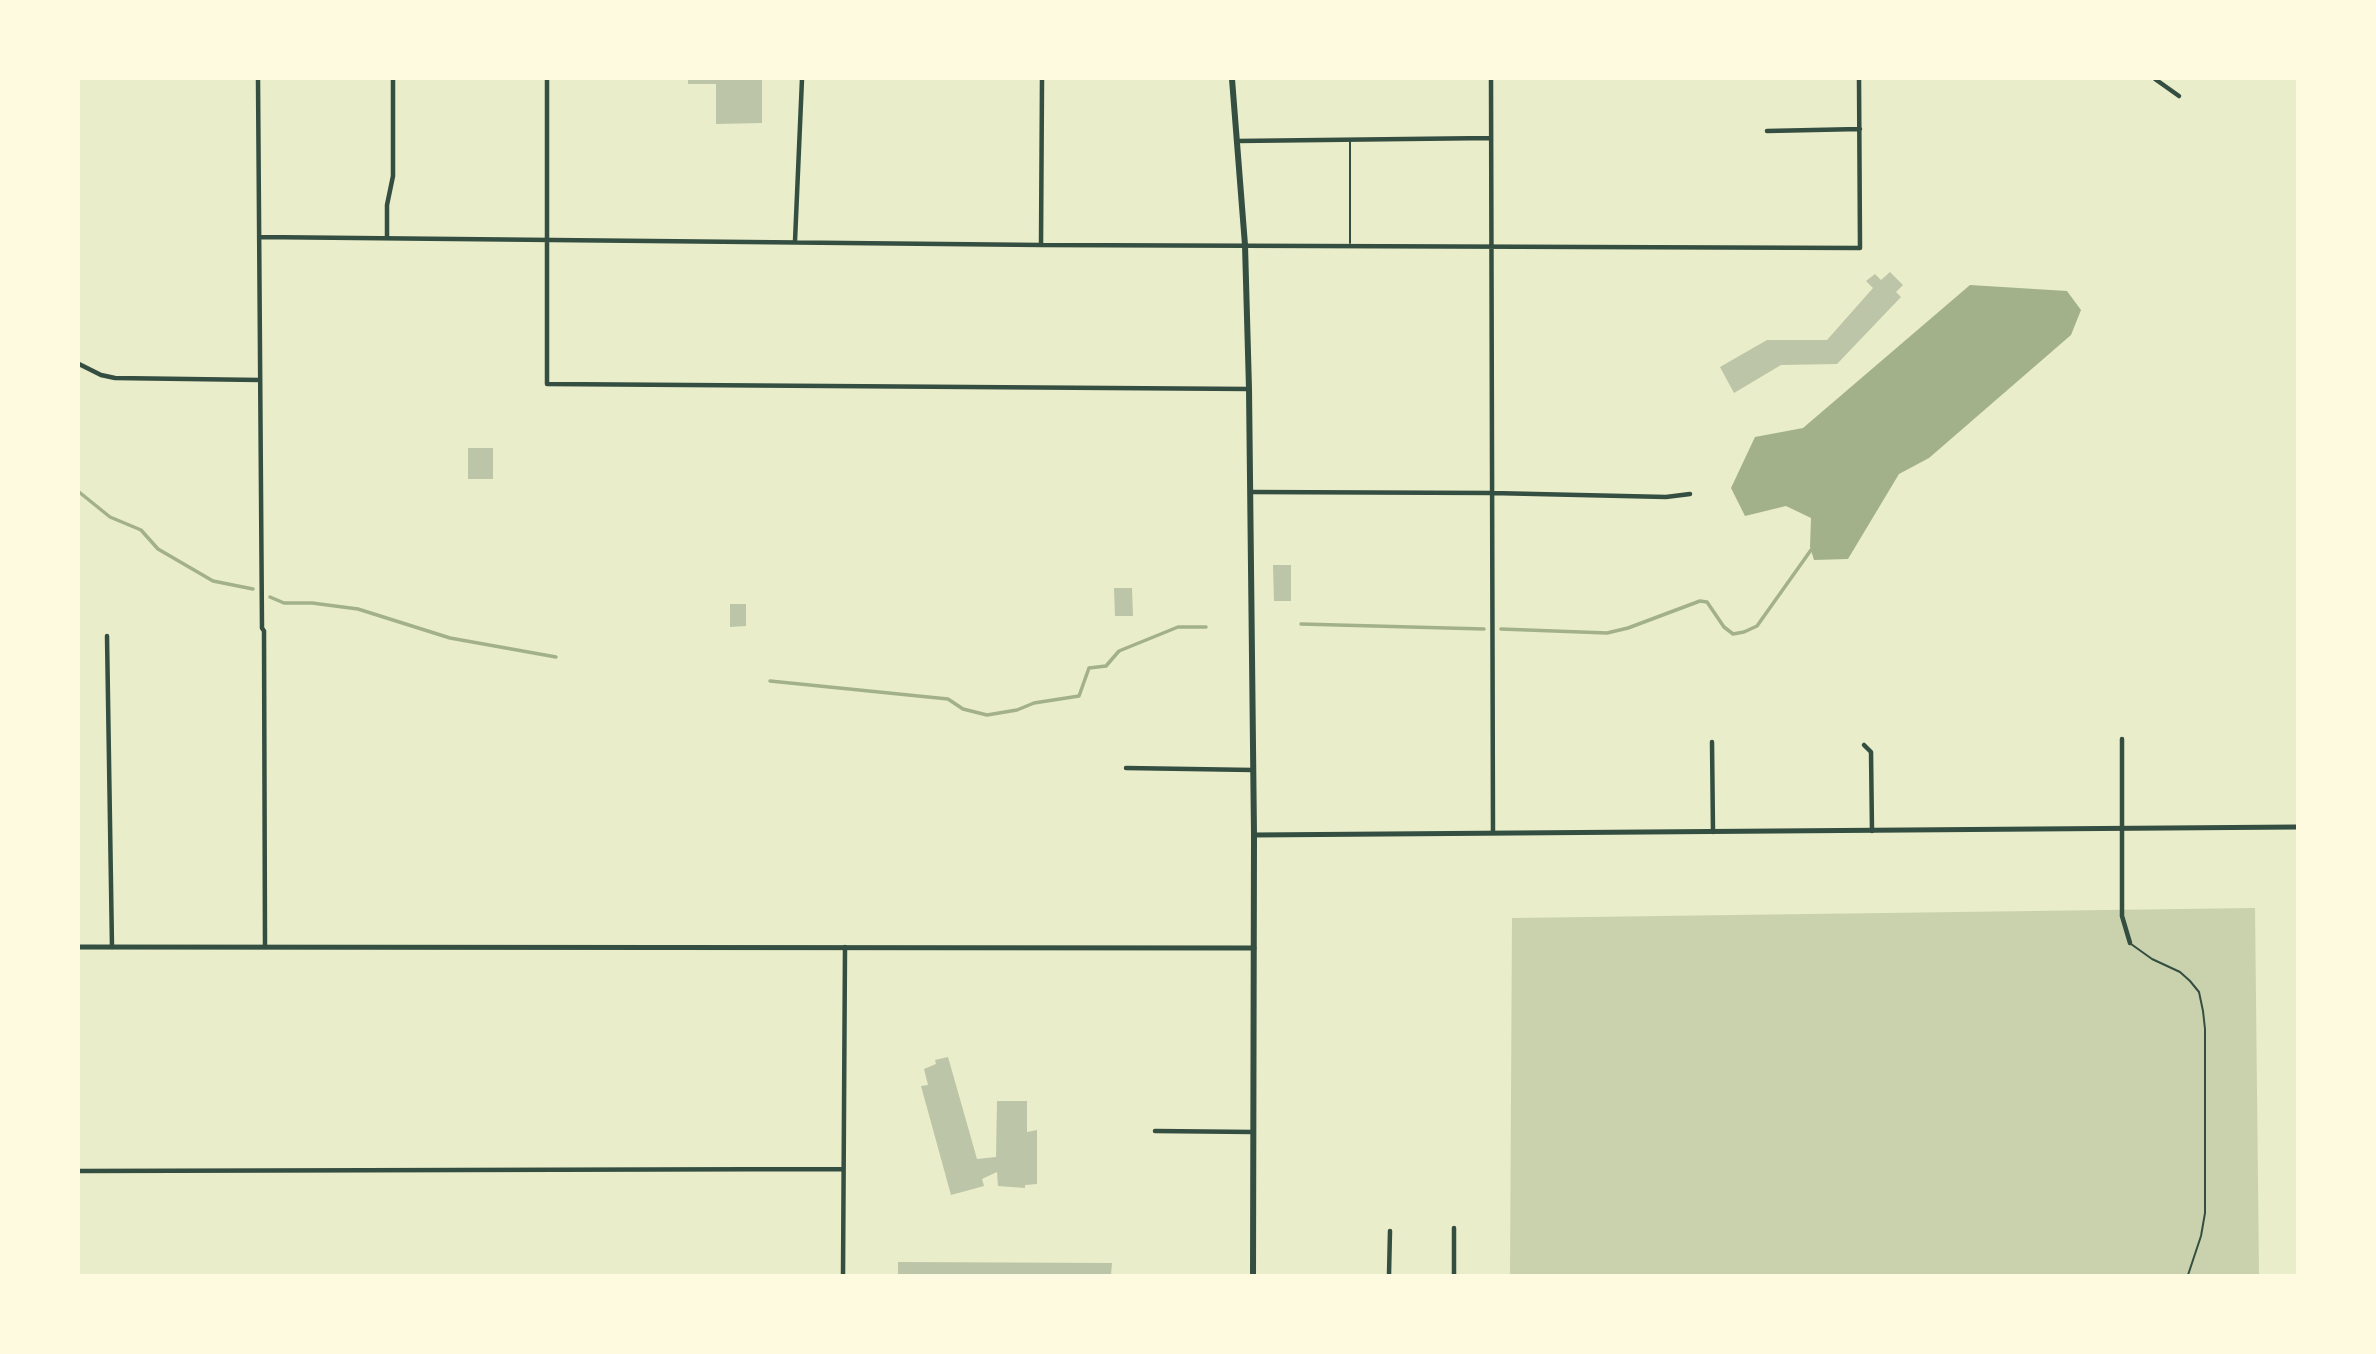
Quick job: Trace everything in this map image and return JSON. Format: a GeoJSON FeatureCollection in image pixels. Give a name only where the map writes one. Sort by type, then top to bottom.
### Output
{"type":"FeatureCollection","features":[{"type":"Feature","properties":{"kind":"main road"},"geometry":{"type":"LineString","coordinates":[[1232,79],[1245,245],[1249,389],[1254,835],[1253,1275]]}},
{"type":"Feature","properties":{"kind":"street"},"geometry":{"type":"LineString","coordinates":[[258,79],[265,947]]}},
{"type":"Feature","properties":{"kind":"street"},"geometry":{"type":"LineString","coordinates":[[387,238],[387,205],[393,176],[393,79]]}},
{"type":"Feature","properties":{"kind":"street"},"geometry":{"type":"LineString","coordinates":[[547,79],[547,384],[1249,389]]}},
{"type":"Feature","properties":{"kind":"street"},"geometry":{"type":"LineString","coordinates":[[796,241],[802,79]]}},
{"type":"Feature","properties":{"kind":"street"},"geometry":{"type":"LineString","coordinates":[[1041,245],[1042,79]]}},
{"type":"Feature","properties":{"kind":"street"},"geometry":{"type":"LineString","coordinates":[[1491,79],[1493,833]]}},
{"type":"Feature","properties":{"kind":"street"},"geometry":{"type":"LineString","coordinates":[[259,237],[1041,245],[1350,244],[1860,248],[1859,79]]}},
{"type":"Feature","properties":{"kind":"street"},"geometry":{"type":"LineString","coordinates":[[2155,79],[2179,96]]}},
{"type":"Feature","properties":{"kind":"street"},"geometry":{"type":"LineString","coordinates":[[1767,131],[1860,129]]}},
{"type":"Feature","properties":{"kind":"street"},"geometry":{"type":"LineString","coordinates":[[1237,141],[1492,138]]}},
{"type":"Feature","properties":{"kind":"street"},"geometry":{"type":"LineString","coordinates":[[79,364],[101,376],[115,378],[260,380]]}},
{"type":"Feature","properties":{"kind":"street"},"geometry":{"type":"LineString","coordinates":[[1249,492],[1666,497],[1690,494]]}},
{"type":"Feature","properties":{"kind":"street"},"geometry":{"type":"LineString","coordinates":[[107,636],[112,947]]}},
{"type":"Feature","properties":{"kind":"street"},"geometry":{"type":"LineString","coordinates":[[2122,739],[2122,916],[2130,943]]}},
{"type":"Feature","properties":{"kind":"street"},"geometry":{"type":"LineString","coordinates":[[1712,742],[1713,832]]}},
{"type":"Feature","properties":{"kind":"street"},"geometry":{"type":"LineString","coordinates":[[1864,745],[1871,752],[1872,831]]}},
{"type":"Feature","properties":{"kind":"street"},"geometry":{"type":"LineString","coordinates":[[1126,768],[1253,770]]}},
{"type":"Feature","properties":{"kind":"street"},"geometry":{"type":"LineString","coordinates":[[1254,835],[2297,827]]}},
{"type":"Feature","properties":{"kind":"street"},"geometry":{"type":"LineString","coordinates":[[79,947],[1254,948]]}},
{"type":"Feature","properties":{"kind":"street"},"geometry":{"type":"LineString","coordinates":[[843,1275],[845,947]]}},
{"type":"Feature","properties":{"kind":"street"},"geometry":{"type":"LineString","coordinates":[[1154,1131],[1253,1132]]}},
{"type":"Feature","properties":{"kind":"street"},"geometry":{"type":"LineString","coordinates":[[79,1171],[843,1169]]}},
{"type":"Feature","properties":{"kind":"street"},"geometry":{"type":"LineString","coordinates":[[1454,1228],[1454,1275]]}},
{"type":"Feature","properties":{"kind":"street"},"geometry":{"type":"LineString","coordinates":[[1389,1275],[1390,1231]]}},
{"type":"Feature","properties":{"kind":"lane"},"geometry":{"type":"LineString","coordinates":[[1350,140],[1350,244]]}},
{"type":"Feature","properties":{"kind":"lane"},"geometry":{"type":"LineString","coordinates":[[2130,943],[2152,959],[2180,972],[2190,981],[2199,992],[2203,1010],[2205,1213],[2201,1236],[2188,1275]]}},
{"type":"Feature","properties":{"kind":"shaded area"},"geometry":{"type":"Polygon","coordinates":[[[1970,285],[2067,291],[2081,310],[2071,335],[1929,458],[1899,474],[1848,559],[1814,560],[1810,547],[1811,518],[1786,506],[1745,516],[1731,488],[1755,437],[1803,428],[1970,285]]]}},
{"type":"Feature","properties":{"kind":"shaded area"},"geometry":{"type":"Polygon","coordinates":[[[2255,908],[2259,1275],[1510,1275],[1512,918],[2255,908]]]}},
{"type":"Feature","properties":{"kind":"building"},"geometry":{"type":"Polygon","coordinates":[[[688,79],[762,79],[762,123],[716,124],[716,84],[688,84],[688,79]]]}},
{"type":"Feature","properties":{"kind":"building"},"geometry":{"type":"Polygon","coordinates":[[[1890,272],[1903,285],[1896,292],[1901,297],[1837,364],[1781,365],[1734,393],[1720,367],[1767,340],[1827,340],[1873,288],[1866,281],[1875,274],[1881,280],[1890,272]]]}},
{"type":"Feature","properties":{"kind":"building"},"geometry":{"type":"Polygon","coordinates":[[[468,448],[493,448],[493,479],[468,479],[468,448]]]}},
{"type":"Feature","properties":{"kind":"building"},"geometry":{"type":"Polygon","coordinates":[[[1273,565],[1291,565],[1291,601],[1274,601],[1273,565]]]}},
{"type":"Feature","properties":{"kind":"building"},"geometry":{"type":"Polygon","coordinates":[[[1114,588],[1132,588],[1133,616],[1115,616],[1114,588]]]}},
{"type":"Feature","properties":{"kind":"building"},"geometry":{"type":"Polygon","coordinates":[[[730,604],[746,604],[746,626],[730,627],[730,604]]]}},
{"type":"Feature","properties":{"kind":"building"},"geometry":{"type":"Polygon","coordinates":[[[948,1057],[977,1159],[996,1157],[997,1101],[1027,1101],[1027,1132],[1037,1130],[1037,1184],[1025,1185],[1025,1188],[998,1186],[997,1172],[982,1179],[984,1186],[951,1195],[921,1086],[928,1085],[924,1069],[936,1064],[935,1060],[948,1057]]]}},
{"type":"Feature","properties":{"kind":"building"},"geometry":{"type":"Polygon","coordinates":[[[898,1262],[1112,1263],[1111,1275],[898,1275],[898,1262]]]}},
{"type":"Feature","properties":{"kind":"waterway"},"geometry":{"type":"LineString","coordinates":[[79,492],[110,517],[141,530],[158,549],[213,581],[253,589]]}},
{"type":"Feature","properties":{"kind":"waterway"},"geometry":{"type":"LineString","coordinates":[[1501,629],[1607,633],[1628,628],[1700,601],[1707,602],[1724,627],[1733,634],[1744,632],[1757,626],[1811,550]]}},
{"type":"Feature","properties":{"kind":"waterway"},"geometry":{"type":"LineString","coordinates":[[270,597],[284,603],[312,603],[358,609],[450,638],[556,657]]}},
{"type":"Feature","properties":{"kind":"waterway"},"geometry":{"type":"LineString","coordinates":[[1301,624],[1484,629]]}},
{"type":"Feature","properties":{"kind":"waterway"},"geometry":{"type":"LineString","coordinates":[[770,681],[948,699],[963,709],[987,715],[1017,710],[1034,703],[1079,696],[1089,668],[1106,666],[1119,651],[1178,627],[1206,627]]}}]}
